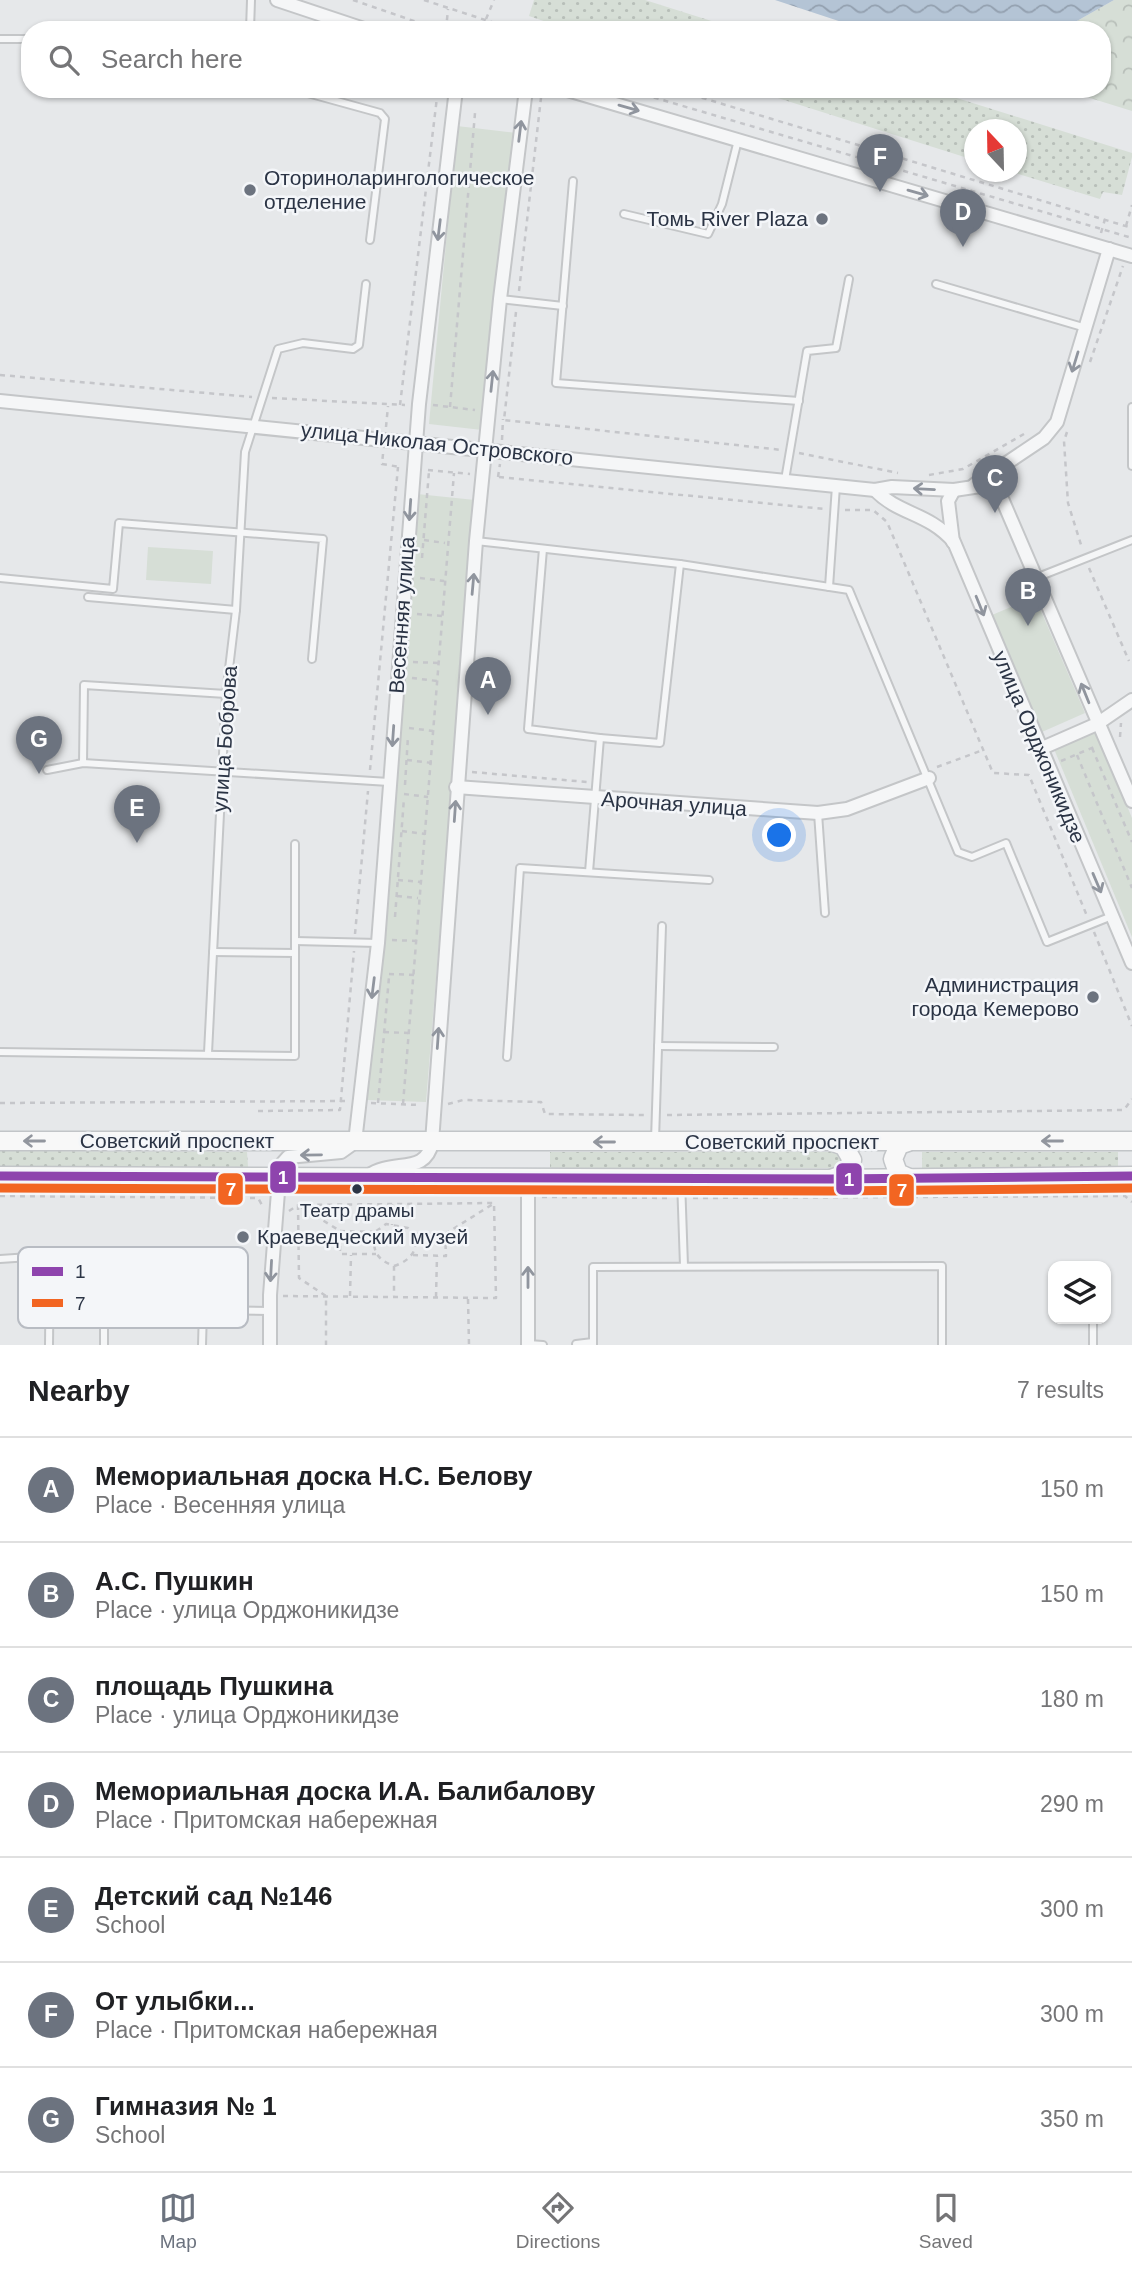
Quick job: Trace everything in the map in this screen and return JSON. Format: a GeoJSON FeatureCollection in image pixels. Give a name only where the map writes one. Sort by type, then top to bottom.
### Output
{"type":"FeatureCollection","features":[{"type":"Feature","properties":{"kind":"main road","name":"Советский проспект"},"geometry":{"type":"LineString","coordinates":[[0,1141],[908,1142],[1128,1138]]}},
{"type":"Feature","properties":{"kind":"main road"},"geometry":{"type":"LineString","coordinates":[[831,1179],[845,1174],[852,1160],[844,1146],[832,1142]]}},
{"type":"Feature","properties":{"kind":"main road"},"geometry":{"type":"LineString","coordinates":[[908,1142],[899,1145],[893,1159],[898,1173],[909,1178]]}},
{"type":"Feature","properties":{"kind":"main road","name":"Советский проспект"},"geometry":{"type":"LineString","coordinates":[[0,1176],[831,1179],[1132,1176]]}},
{"type":"Feature","properties":{"kind":"street"},"geometry":{"type":"LineString","coordinates":[[277,0],[340,21]]}},
{"type":"Feature","properties":{"kind":"street","name":"Весенняя улица"},"geometry":{"type":"LineString","coordinates":[[355,1142],[379,943],[416,442],[455,98]]}},
{"type":"Feature","properties":{"kind":"street"},"geometry":{"type":"LineString","coordinates":[[432,1142],[476,541],[500,299],[525,98]]}},
{"type":"Feature","properties":{"kind":"street"},"geometry":{"type":"LineString","coordinates":[[595,98],[1130,255]]}},
{"type":"Feature","properties":{"kind":"street"},"geometry":{"type":"LineString","coordinates":[[974,485],[1029,449],[1057,422],[1086,328],[1103,248]]}},
{"type":"Feature","properties":{"kind":"street","name":"улица Николая Островского"},"geometry":{"type":"LineString","coordinates":[[0,401],[874,491]]}},
{"type":"Feature","properties":{"kind":"street"},"geometry":{"type":"LineString","coordinates":[[874,491],[892,487],[954,490],[986,485],[998,492],[1038,577],[1097,724],[1132,801]]}},
{"type":"Feature","properties":{"kind":"street"},"geometry":{"type":"LineString","coordinates":[[954,490],[948,501],[954,542]]}},
{"type":"Feature","properties":{"kind":"street","name":"улица Орджоникидзе"},"geometry":{"type":"LineString","coordinates":[[874,491],[888,502],[937,524],[954,542],[1132,963]]}},
{"type":"Feature","properties":{"kind":"street"},"geometry":{"type":"LineString","coordinates":[[1040,749],[1097,724],[1132,700]]}},
{"type":"Feature","properties":{"kind":"street","name":"Арочная улица"},"geometry":{"type":"LineString","coordinates":[[456,787],[818,813],[848,809],[927,775]]}},
{"type":"Feature","properties":{"kind":"street","name":"Советский проспект"},"geometry":{"type":"LineString","coordinates":[[277,1178],[280,1166],[288,1157],[341,1152],[355,1142]]}},
{"type":"Feature","properties":{"kind":"street","name":"Советский проспект"},"geometry":{"type":"LineString","coordinates":[[366,1178],[386,1166],[421,1162],[427,1158],[432,1142]]}},
{"type":"Feature","properties":{"kind":"street"},"geometry":{"type":"LineString","coordinates":[[270,1345],[277,1178]]}},
{"type":"Feature","properties":{"kind":"street"},"geometry":{"type":"LineString","coordinates":[[528,1178],[528,1345]]}},
{"type":"Feature","properties":{"kind":"lane"},"geometry":{"type":"LineString","coordinates":[[250,21],[251,0]]}},
{"type":"Feature","properties":{"kind":"lane"},"geometry":{"type":"LineString","coordinates":[[0,38],[21,39]]}},
{"type":"Feature","properties":{"kind":"lane"},"geometry":{"type":"LineString","coordinates":[[326,98],[380,113],[386,119],[370,240]]}},
{"type":"Feature","properties":{"kind":"lane"},"geometry":{"type":"LineString","coordinates":[[624,214],[708,234],[722,204],[738,140]]}},
{"type":"Feature","properties":{"kind":"lane"},"geometry":{"type":"LineString","coordinates":[[573,181],[556,383],[799,401]]}},
{"type":"Feature","properties":{"kind":"lane"},"geometry":{"type":"LineString","coordinates":[[785,480],[807,351],[836,348],[849,279]]}},
{"type":"Feature","properties":{"kind":"lane","name":"улица Боброва"},"geometry":{"type":"LineString","coordinates":[[208,1053],[226,694],[236,610],[245,452],[278,349],[303,343],[353,349],[359,345],[366,284]]}},
{"type":"Feature","properties":{"kind":"lane"},"geometry":{"type":"LineString","coordinates":[[936,284],[1086,328]]}},
{"type":"Feature","properties":{"kind":"lane"},"geometry":{"type":"LineString","coordinates":[[500,299],[563,306]]}},
{"type":"Feature","properties":{"kind":"lane"},"geometry":{"type":"LineString","coordinates":[[1132,407],[1132,466]]}},
{"type":"Feature","properties":{"kind":"lane"},"geometry":{"type":"LineString","coordinates":[[829,587],[836,486]]}},
{"type":"Feature","properties":{"kind":"lane"},"geometry":{"type":"LineString","coordinates":[[0,578],[113,589],[119,523],[323,539],[312,659]]}},
{"type":"Feature","properties":{"kind":"lane"},"geometry":{"type":"LineString","coordinates":[[1038,577],[1132,540]]}},
{"type":"Feature","properties":{"kind":"lane"},"geometry":{"type":"LineString","coordinates":[[476,541],[680,564],[849,590],[958,852],[972,857],[1006,843],[1047,942],[1112,916]]}},
{"type":"Feature","properties":{"kind":"lane"},"geometry":{"type":"LineString","coordinates":[[543,549],[528,729],[600,738],[660,743],[680,564]]}},
{"type":"Feature","properties":{"kind":"lane"},"geometry":{"type":"LineString","coordinates":[[88,597],[236,610]]}},
{"type":"Feature","properties":{"kind":"lane"},"geometry":{"type":"LineString","coordinates":[[83,763],[84,685],[226,694]]}},
{"type":"Feature","properties":{"kind":"lane"},"geometry":{"type":"LineString","coordinates":[[589,872],[600,738]]}},
{"type":"Feature","properties":{"kind":"lane"},"geometry":{"type":"LineString","coordinates":[[47,770],[83,763],[389,782]]}},
{"type":"Feature","properties":{"kind":"lane"},"geometry":{"type":"LineString","coordinates":[[818,813],[825,913]]}},
{"type":"Feature","properties":{"kind":"lane"},"geometry":{"type":"LineString","coordinates":[[0,1052],[295,1055],[295,844]]}},
{"type":"Feature","properties":{"kind":"lane"},"geometry":{"type":"LineString","coordinates":[[507,1057],[520,867],[709,880]]}},
{"type":"Feature","properties":{"kind":"lane"},"geometry":{"type":"LineString","coordinates":[[655,1142],[662,926]]}},
{"type":"Feature","properties":{"kind":"lane"},"geometry":{"type":"LineString","coordinates":[[295,941],[379,943]]}},
{"type":"Feature","properties":{"kind":"lane"},"geometry":{"type":"LineString","coordinates":[[213,952],[295,953]]}},
{"type":"Feature","properties":{"kind":"lane"},"geometry":{"type":"LineString","coordinates":[[658,1046],[774,1047]]}},
{"type":"Feature","properties":{"kind":"lane"},"geometry":{"type":"LineString","coordinates":[[681,1178],[684,1266]]}},
{"type":"Feature","properties":{"kind":"lane"},"geometry":{"type":"LineString","coordinates":[[0,1259],[18,1258]]}},
{"type":"Feature","properties":{"kind":"lane"},"geometry":{"type":"LineString","coordinates":[[576,1344],[593,1343],[593,1267],[942,1266],[942,1345]]}},
{"type":"Feature","properties":{"kind":"lane"},"geometry":{"type":"LineString","coordinates":[[248,1311],[270,1311]]}},
{"type":"Feature","properties":{"kind":"lane"},"geometry":{"type":"LineString","coordinates":[[1093,1324],[1093,1345]]}},
{"type":"Feature","properties":{"kind":"lane"},"geometry":{"type":"LineString","coordinates":[[528,1345],[543,1345]]}},
{"type":"Feature","properties":{"kind":"path"},"geometry":{"type":"LineString","coordinates":[[353,0],[414,21]]}},
{"type":"Feature","properties":{"kind":"path"},"geometry":{"type":"LineString","coordinates":[[424,0],[491,21]]}},
{"type":"Feature","properties":{"kind":"path"},"geometry":{"type":"LineString","coordinates":[[486,19],[494,0]]}},
{"type":"Feature","properties":{"kind":"path"},"geometry":{"type":"LineString","coordinates":[[447,21],[448,7]]}},
{"type":"Feature","properties":{"kind":"path"},"geometry":{"type":"LineString","coordinates":[[400,405],[437,98]]}},
{"type":"Feature","properties":{"kind":"path"},"geometry":{"type":"LineString","coordinates":[[541,98],[504,420],[789,450],[909,475]]}},
{"type":"Feature","properties":{"kind":"path"},"geometry":{"type":"LineString","coordinates":[[655,98],[1132,238]]}},
{"type":"Feature","properties":{"kind":"path"},"geometry":{"type":"LineString","coordinates":[[703,98],[1132,228]]}},
{"type":"Feature","properties":{"kind":"path"},"geometry":{"type":"LineString","coordinates":[[450,407],[475,113]]}},
{"type":"Feature","properties":{"kind":"path"},"geometry":{"type":"LineString","coordinates":[[1126,226],[1132,205]]}},
{"type":"Feature","properties":{"kind":"path"},"geometry":{"type":"LineString","coordinates":[[1103,248],[1102,230],[1105,219]]}},
{"type":"Feature","properties":{"kind":"path"},"geometry":{"type":"LineString","coordinates":[[1089,367],[1130,255]]}},
{"type":"Feature","properties":{"kind":"path"},"geometry":{"type":"LineString","coordinates":[[0,375],[388,406]]}},
{"type":"Feature","properties":{"kind":"path"},"geometry":{"type":"LineString","coordinates":[[1068,429],[1064,441],[1068,503],[1084,558],[1129,661]]}},
{"type":"Feature","properties":{"kind":"path"},"geometry":{"type":"LineString","coordinates":[[919,476],[963,469],[1031,430]]}},
{"type":"Feature","properties":{"kind":"path"},"geometry":{"type":"LineString","coordinates":[[403,1104],[408,1033],[416,975],[419,898],[432,763],[446,543],[454,473]]}},
{"type":"Feature","properties":{"kind":"path"},"geometry":{"type":"LineString","coordinates":[[499,477],[834,510],[873,510],[887,522],[993,773],[1029,775],[1132,1026]]}},
{"type":"Feature","properties":{"kind":"path"},"geometry":{"type":"LineString","coordinates":[[424,540],[446,543]]}},
{"type":"Feature","properties":{"kind":"path"},"geometry":{"type":"LineString","coordinates":[[420,578],[444,581]]}},
{"type":"Feature","properties":{"kind":"path"},"geometry":{"type":"LineString","coordinates":[[417,614],[442,616]]}},
{"type":"Feature","properties":{"kind":"path"},"geometry":{"type":"LineString","coordinates":[[413,662],[439,663]]}},
{"type":"Feature","properties":{"kind":"path"},"geometry":{"type":"LineString","coordinates":[[412,678],[438,681]]}},
{"type":"Feature","properties":{"kind":"path"},"geometry":{"type":"LineString","coordinates":[[409,728],[434,731]]}},
{"type":"Feature","properties":{"kind":"path"},"geometry":{"type":"LineString","coordinates":[[1056,764],[1097,746]]}},
{"type":"Feature","properties":{"kind":"path"},"geometry":{"type":"LineString","coordinates":[[1092,748],[1132,842]]}},
{"type":"Feature","properties":{"kind":"path"},"geometry":{"type":"LineString","coordinates":[[927,775],[983,750]]}},
{"type":"Feature","properties":{"kind":"path"},"geometry":{"type":"LineString","coordinates":[[1077,755],[1132,888]]}},
{"type":"Feature","properties":{"kind":"path"},"geometry":{"type":"LineString","coordinates":[[407,760],[432,763]]}},
{"type":"Feature","properties":{"kind":"path"},"geometry":{"type":"LineString","coordinates":[[466,771],[596,782]]}},
{"type":"Feature","properties":{"kind":"path"},"geometry":{"type":"LineString","coordinates":[[404,794],[429,797]]}},
{"type":"Feature","properties":{"kind":"path"},"geometry":{"type":"LineString","coordinates":[[402,831],[425,834]]}},
{"type":"Feature","properties":{"kind":"path"},"geometry":{"type":"LineString","coordinates":[[398,880],[421,881]]}},
{"type":"Feature","properties":{"kind":"path"},"geometry":{"type":"LineString","coordinates":[[397,896],[419,898]]}},
{"type":"Feature","properties":{"kind":"path"},"geometry":{"type":"LineString","coordinates":[[393,940],[417,941]]}},
{"type":"Feature","properties":{"kind":"path"},"geometry":{"type":"LineString","coordinates":[[389,974],[416,975]]}},
{"type":"Feature","properties":{"kind":"path"},"geometry":{"type":"LineString","coordinates":[[384,1032],[408,1033]]}},
{"type":"Feature","properties":{"kind":"path"},"geometry":{"type":"LineString","coordinates":[[442,1106],[463,1100],[541,1102],[545,1114],[655,1115],[1124,1110],[1132,1099]]}},
{"type":"Feature","properties":{"kind":"path"},"geometry":{"type":"LineString","coordinates":[[258,1111],[340,1110],[340,1101]]}},
{"type":"Feature","properties":{"kind":"path"},"geometry":{"type":"LineString","coordinates":[[0,1103],[349,1101]]}},
{"type":"Feature","properties":{"kind":"path"},"geometry":{"type":"LineString","coordinates":[[364,1102],[427,1106]]}},
{"type":"Feature","properties":{"kind":"path"},"geometry":{"type":"LineString","coordinates":[[0,1196],[258,1198],[268,1212]]}},
{"type":"Feature","properties":{"kind":"path"},"geometry":{"type":"LineString","coordinates":[[537,1197],[1125,1196],[1132,1202]]}},
{"type":"Feature","properties":{"kind":"path"},"geometry":{"type":"LineString","coordinates":[[270,1295],[496,1298],[494,1203]]}},
{"type":"Feature","properties":{"kind":"path"},"geometry":{"type":"LineString","coordinates":[[283,1214],[298,1205],[494,1203]]}},
{"type":"Feature","properties":{"kind":"path"},"geometry":{"type":"LineString","coordinates":[[413,1234],[445,1234],[494,1203]]}},
{"type":"Feature","properties":{"kind":"path"},"geometry":{"type":"LineString","coordinates":[[392,1204],[392,1224]]}},
{"type":"Feature","properties":{"kind":"path"},"geometry":{"type":"LineString","coordinates":[[298,1205],[299,1278],[326,1296]]}},
{"type":"Feature","properties":{"kind":"path"},"geometry":{"type":"LineString","coordinates":[[298,1205],[340,1231],[375,1232],[392,1224],[408,1227],[413,1234],[415,1252],[394,1266]]}},
{"type":"Feature","properties":{"kind":"path"},"geometry":{"type":"LineString","coordinates":[[340,1231],[340,1254],[376,1254]]}},
{"type":"Feature","properties":{"kind":"path"},"geometry":{"type":"LineString","coordinates":[[375,1232],[373,1249],[394,1266]]}},
{"type":"Feature","properties":{"kind":"path"},"geometry":{"type":"LineString","coordinates":[[412,1255],[446,1256],[445,1234]]}},
{"type":"Feature","properties":{"kind":"path"},"geometry":{"type":"LineString","coordinates":[[350,1296],[351,1255]]}},
{"type":"Feature","properties":{"kind":"path"},"geometry":{"type":"LineString","coordinates":[[436,1297],[437,1256]]}},
{"type":"Feature","properties":{"kind":"path"},"geometry":{"type":"LineString","coordinates":[[394,1266],[394,1296]]}},
{"type":"Feature","properties":{"kind":"path"},"geometry":{"type":"LineString","coordinates":[[326,1296],[326,1345]]}},
{"type":"Feature","properties":{"kind":"path"},"geometry":{"type":"LineString","coordinates":[[468,1298],[469,1345]]}},
{"type":"Feature","properties":{"kind":"green space"},"geometry":{"type":"Polygon","coordinates":[[[534,0],[645,0],[712,21],[544,21],[529,16],[534,0]]]}},
{"type":"Feature","properties":{"kind":"green space"},"geometry":{"type":"Polygon","coordinates":[[[1114,0],[1132,0],[1132,111],[1090,98],[1111,98],[1111,21],[1077,21],[1114,0]]]}},
{"type":"Feature","properties":{"kind":"green space"},"geometry":{"type":"Polygon","coordinates":[[[778,98],[957,98],[1024,119],[964,119],[964,157],[778,98]]]}},
{"type":"Feature","properties":{"kind":"green space"},"geometry":{"type":"Polygon","coordinates":[[[1027,120],[1132,153],[1122,195],[1103,192],[1100,199],[1027,177],[1027,120]]]}},
{"type":"Feature","properties":{"kind":"green space"},"geometry":{"type":"Polygon","coordinates":[[[457,126],[517,133],[491,431],[429,424],[457,126]]]}},
{"type":"Feature","properties":{"kind":"green space"},"geometry":{"type":"Polygon","coordinates":[[[417,494],[475,500],[426,1102],[367,1100],[417,494]]]}},
{"type":"Feature","properties":{"kind":"green space"},"geometry":{"type":"Polygon","coordinates":[[[148,547],[213,551],[211,584],[146,580],[148,547]]]}},
{"type":"Feature","properties":{"kind":"green space"},"geometry":{"type":"Polygon","coordinates":[[[1035,597],[1085,713],[1042,732],[992,615],[1035,597]]]}},
{"type":"Feature","properties":{"kind":"green space"},"geometry":{"type":"Polygon","coordinates":[[[1096,731],[1132,818],[1132,937],[1054,749],[1096,731]]]}},
{"type":"Feature","properties":{"kind":"green space"},"geometry":{"type":"Polygon","coordinates":[[[0,1151],[247,1152],[248,1167],[0,1166],[0,1151]]]}},
{"type":"Feature","properties":{"kind":"green space"},"geometry":{"type":"Polygon","coordinates":[[[550,1152],[835,1152],[842,1160],[835,1168],[550,1168],[550,1152]]]}},
{"type":"Feature","properties":{"kind":"green space"},"geometry":{"type":"Polygon","coordinates":[[[922,1152],[1118,1152],[1118,1168],[922,1168],[922,1152]]]}},
{"type":"Feature","properties":{"kind":"water"},"geometry":{"type":"Polygon","coordinates":[[[775,0],[1114,0],[1077,21],[839,21],[775,0]]]}},
{"type":"Feature","properties":{"kind":"transit line","name":"1"},"geometry":{"type":"LineString","coordinates":[[0,1176],[831,1179],[1132,1176]]}},
{"type":"Feature","properties":{"kind":"transit line","name":"7"},"geometry":{"type":"LineString","coordinates":[[0,1188],[831,1191],[1132,1188]]}},
{"type":"Feature","properties":{"kind":"place","name":"Оториноларингологическое отделение"},"geometry":{"type":"Point","coordinates":[250,190]}},
{"type":"Feature","properties":{"kind":"place","name":"От улыбки..."},"geometry":{"type":"Point","coordinates":[880,192]}},
{"type":"Feature","properties":{"kind":"place","name":"Томь River Plaza"},"geometry":{"type":"Point","coordinates":[822,219]}},
{"type":"Feature","properties":{"kind":"place","name":"Мемориальная доска И.А. Балибалову"},"geometry":{"type":"Point","coordinates":[963,247]}},
{"type":"Feature","properties":{"kind":"place","name":"площадь Пушкина"},"geometry":{"type":"Point","coordinates":[995,513]}},
{"type":"Feature","properties":{"kind":"place","name":"А.С. Пушкин"},"geometry":{"type":"Point","coordinates":[1028,626]}},
{"type":"Feature","properties":{"kind":"place","name":"Мемориальная доска Н.С. Белову"},"geometry":{"type":"Point","coordinates":[488,715]}},
{"type":"Feature","properties":{"kind":"place","name":"Гимназия № 1"},"geometry":{"type":"Point","coordinates":[39,774]}},
{"type":"Feature","properties":{"kind":"place","name":"Детский сад №146"},"geometry":{"type":"Point","coordinates":[137,843]}},
{"type":"Feature","properties":{"kind":"place","name":"Администрация города Кемерово"},"geometry":{"type":"Point","coordinates":[1093,997]}},
{"type":"Feature","properties":{"kind":"place","name":"Театр драмы"},"geometry":{"type":"Point","coordinates":[357,1189]}},
{"type":"Feature","properties":{"kind":"place","name":"Краеведческий музей"},"geometry":{"type":"Point","coordinates":[243,1237]}}]}
